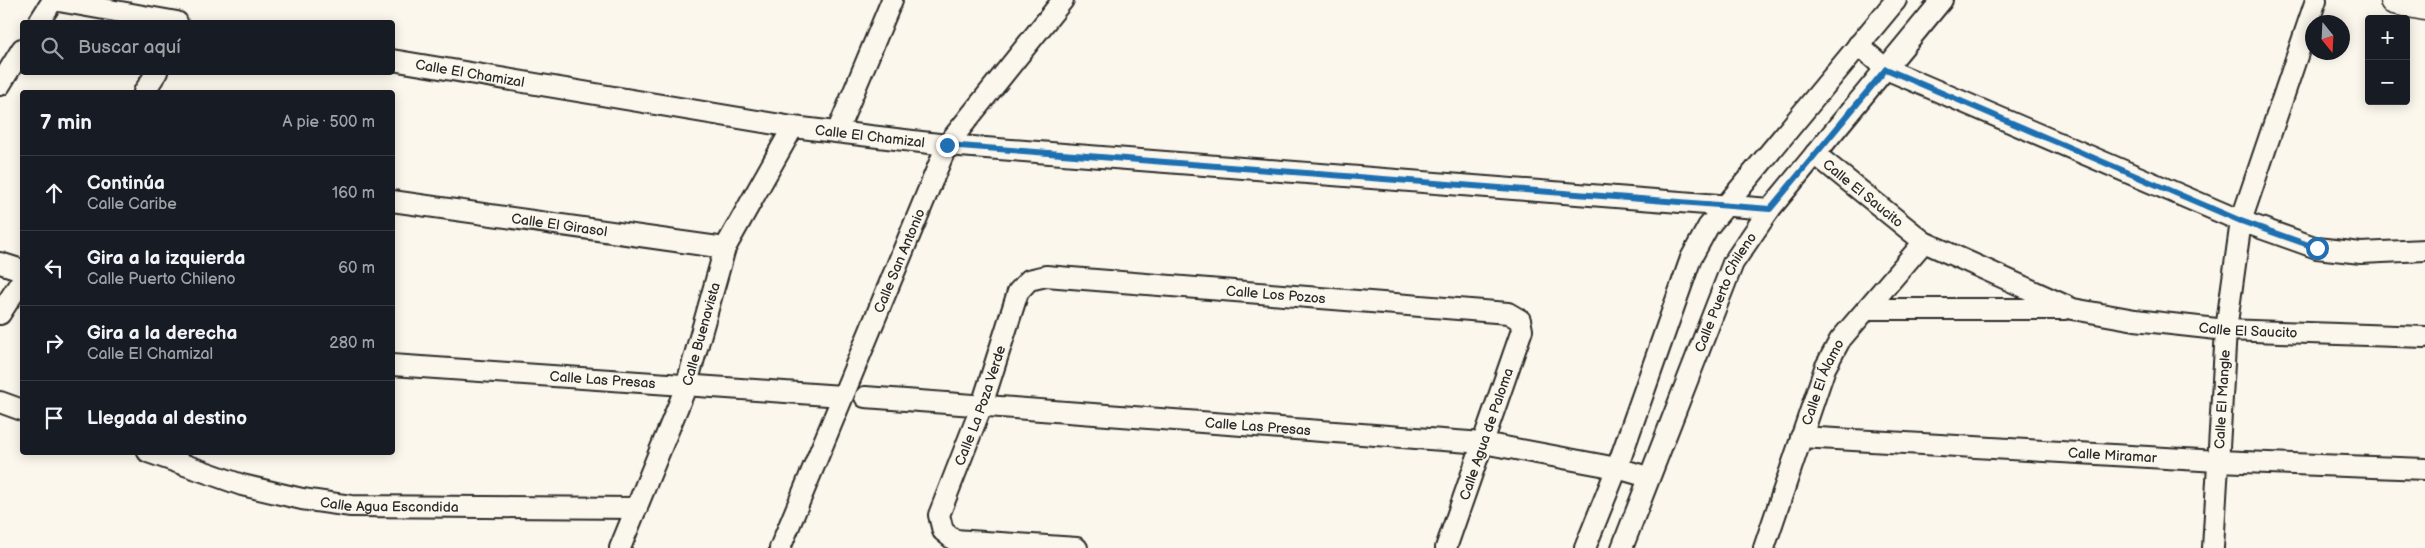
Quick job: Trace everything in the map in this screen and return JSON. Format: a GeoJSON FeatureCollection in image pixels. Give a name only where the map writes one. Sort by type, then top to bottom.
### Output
{"type":"FeatureCollection","features":[{"type":"Feature","properties":{"kind":"main road"},"geometry":{"type":"LineString","coordinates":[[2394,0],[2425,6]]}},
{"type":"Feature","properties":{"kind":"street"},"geometry":{"type":"LineString","coordinates":[[40,20],[53,0],[166,20]]}},
{"type":"Feature","properties":{"kind":"street"},"geometry":{"type":"LineString","coordinates":[[836,132],[892,0]]}},
{"type":"Feature","properties":{"kind":"street","name":"Calle San Antonio"},"geometry":{"type":"LineString","coordinates":[[780,548],[947,145],[1063,0]]}},
{"type":"Feature","properties":{"kind":"street"},"geometry":{"type":"LineString","coordinates":[[1585,548],[1617,468],[1691,258],[1708,227],[1896,0]]}},
{"type":"Feature","properties":{"kind":"street","name":"Calle Puerto Chileno"},"geometry":{"type":"LineString","coordinates":[[1622,548],[1648,477],[1733,263],[1770,209],[1942,0]]}},
{"type":"Feature","properties":{"kind":"street","name":"Calle El Mangle"},"geometry":{"type":"LineString","coordinates":[[2213,548],[2226,330],[2241,221],[2316,0]]}},
{"type":"Feature","properties":{"kind":"street"},"geometry":{"type":"LineString","coordinates":[[1858,45],[1886,69],[2241,221],[2317,248],[2361,253],[2425,250]]}},
{"type":"Feature","properties":{"kind":"street"},"geometry":{"type":"LineString","coordinates":[[0,85],[20,52]]}},
{"type":"Feature","properties":{"kind":"street","name":"Calle El Chamizal"},"geometry":{"type":"LineString","coordinates":[[395,60],[793,126],[947,145],[1770,209]]}},
{"type":"Feature","properties":{"kind":"street"},"geometry":{"type":"LineString","coordinates":[[145,90],[155,75]]}},
{"type":"Feature","properties":{"kind":"street","name":"Calle Buenavista"},"geometry":{"type":"LineString","coordinates":[[620,548],[686,387],[725,248],[793,126]]}},
{"type":"Feature","properties":{"kind":"street","name":"Calle El Saucito"},"geometry":{"type":"LineString","coordinates":[[1815,154],[1924,242],[2073,309]]}},
{"type":"Feature","properties":{"kind":"street","name":"Calle El Girasol"},"geometry":{"type":"LineString","coordinates":[[395,201],[725,248]]}},
{"type":"Feature","properties":{"kind":"street","name":"Calle El Álamo"},"geometry":{"type":"LineString","coordinates":[[1764,548],[1825,368],[1840,340],[1924,242]]}},
{"type":"Feature","properties":{"kind":"street"},"geometry":{"type":"LineString","coordinates":[[0,263],[20,269]]}},
{"type":"Feature","properties":{"kind":"street","name":"Calle Los Pozos"},"geometry":{"type":"LineString","coordinates":[[1029,280],[1046,276],[1508,313],[1520,320]]}},
{"type":"Feature","properties":{"kind":"street","name":"Calle La Poza Verde"},"geometry":{"type":"LineString","coordinates":[[1029,280],[1018,292],[982,405],[939,515],[943,532],[954,540],[1077,548]]}},
{"type":"Feature","properties":{"kind":"street"},"geometry":{"type":"LineString","coordinates":[[0,314],[20,283]]}},
{"type":"Feature","properties":{"kind":"street","name":"Calle El Saucito"},"geometry":{"type":"LineString","coordinates":[[1867,309],[2073,309],[2135,320],[2226,330],[2425,337]]}},
{"type":"Feature","properties":{"kind":"street","name":"Calle Agua de Paloma"},"geometry":{"type":"LineString","coordinates":[[1446,548],[1522,330],[1520,320]]}},
{"type":"Feature","properties":{"kind":"street","name":"Calle Las Presas"},"geometry":{"type":"LineString","coordinates":[[395,364],[686,387],[842,396]]}},
{"type":"Feature","properties":{"kind":"street","name":"Calle Las Presas"},"geometry":{"type":"LineString","coordinates":[[865,397],[1483,443],[1617,468],[1648,477]]}},
{"type":"Feature","properties":{"kind":"street"},"geometry":{"type":"LineString","coordinates":[[0,402],[20,409]]}},
{"type":"Feature","properties":{"kind":"street","name":"Calle Miramar"},"geometry":{"type":"LineString","coordinates":[[1801,437],[2218,461],[2425,469]]}},
{"type":"Feature","properties":{"kind":"street","name":"Calle Agua Escondida"},"geometry":{"type":"LineString","coordinates":[[157,455],[242,485],[302,499],[351,506],[637,508]]}},
{"type":"Feature","properties":{"kind":"route"},"geometry":{"type":"LineString","coordinates":[[947,145],[1770,209],[1886,69],[2241,221],[2317,248]]}}]}
